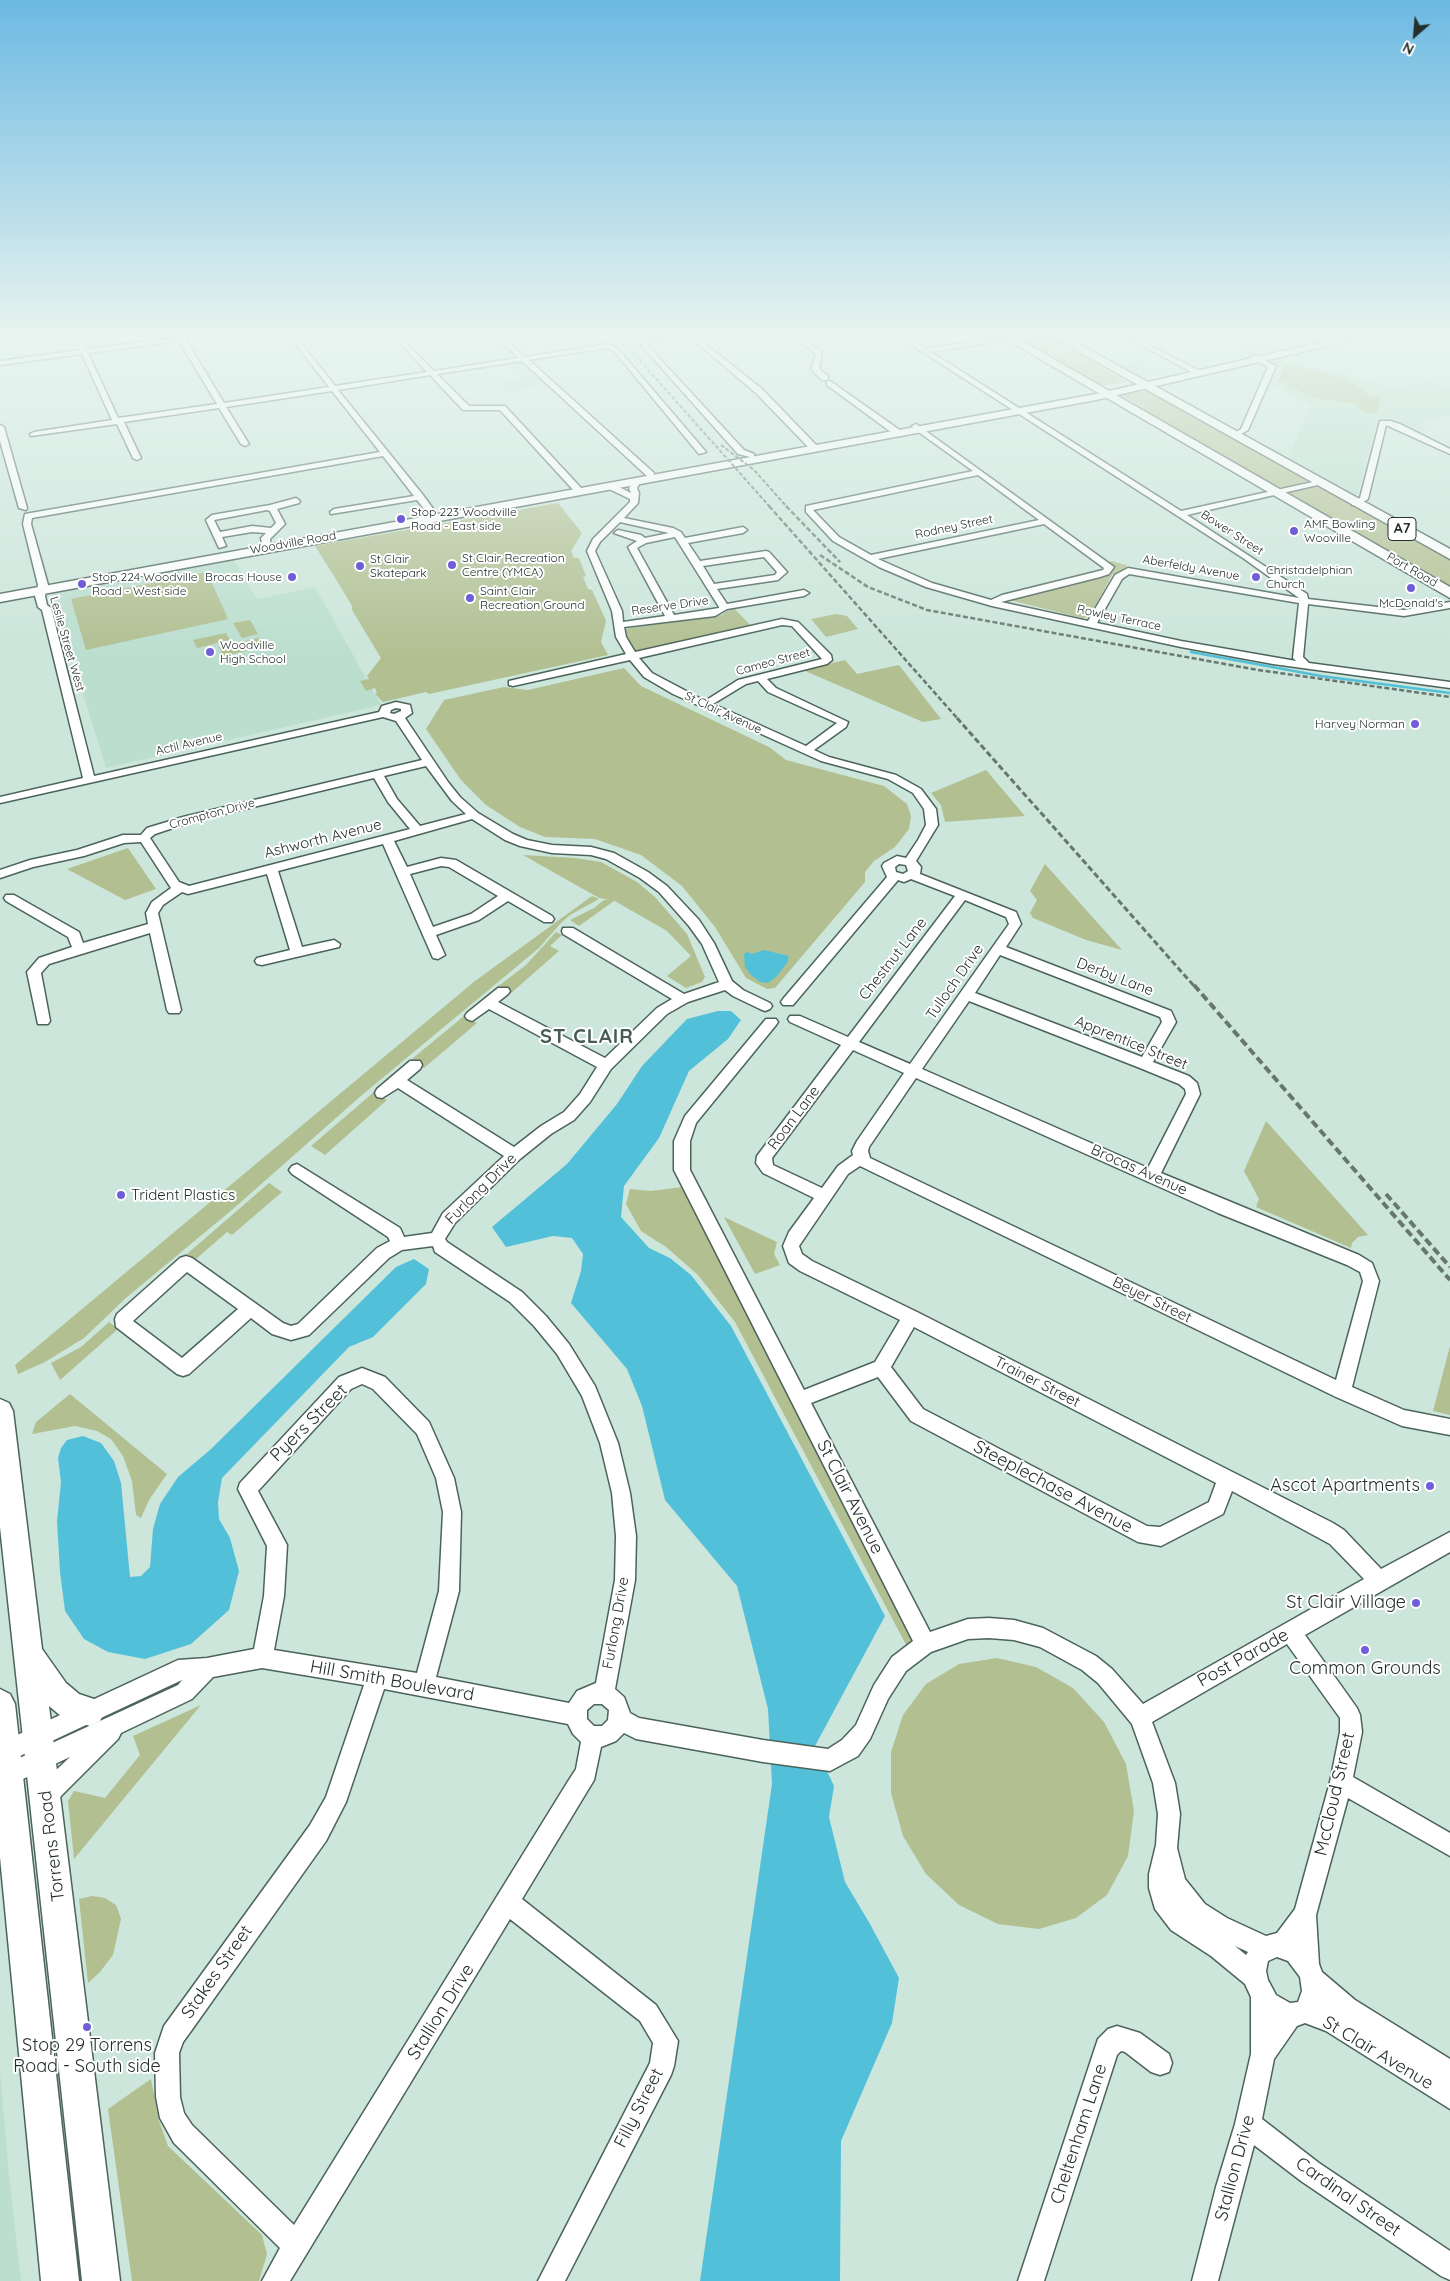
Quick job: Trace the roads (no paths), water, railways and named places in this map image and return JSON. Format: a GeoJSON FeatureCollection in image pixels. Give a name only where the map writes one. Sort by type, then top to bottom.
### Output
{"type":"FeatureCollection","features":[{"type":"Feature","properties":{"kind":"highway","name":"Port Road"},"geometry":{"type":"LineString","coordinates":[[1196,444],[1450,593]]}},
{"type":"Feature","properties":{"kind":"highway","name":"A7"},"geometry":{"type":"LineString","coordinates":[[1253,444],[1450,556]]}},
{"type":"Feature","properties":{"kind":"main road","name":"Woodville Road"},"geometry":{"type":"LineString","coordinates":[[0,598],[826,444]]}},
{"type":"Feature","properties":{"kind":"main road","name":"Woodville Road"},"geometry":{"type":"LineString","coordinates":[[583,490],[744,455],[813,447]]}},
{"type":"Feature","properties":{"kind":"main road","name":"Torrens Road"},"geometry":{"type":"LineString","coordinates":[[0,1411],[101,2281]]}},
{"type":"Feature","properties":{"kind":"main road"},"geometry":{"type":"LineString","coordinates":[[29,1656],[56,1693],[72,1707],[90,1711]]}},
{"type":"Feature","properties":{"kind":"main road"},"geometry":{"type":"LineString","coordinates":[[0,1704],[60,2281]]}},
{"type":"Feature","properties":{"kind":"street","name":"Leslie Street West"},"geometry":{"type":"LineString","coordinates":[[4,444],[25,512],[43,585],[40,596],[43,607],[46,608],[89,780]]}},
{"type":"Feature","properties":{"kind":"street"},"geometry":{"type":"LineString","coordinates":[[131,444],[137,458]]}},
{"type":"Feature","properties":{"kind":"street"},"geometry":{"type":"LineString","coordinates":[[379,444],[436,517]]}},
{"type":"Feature","properties":{"kind":"street"},"geometry":{"type":"LineString","coordinates":[[538,444],[583,490]]}},
{"type":"Feature","properties":{"kind":"street"},"geometry":{"type":"LineString","coordinates":[[618,444],[651,475]]}},
{"type":"Feature","properties":{"kind":"street"},"geometry":{"type":"LineString","coordinates":[[696,444],[702,452]]}},
{"type":"Feature","properties":{"kind":"street"},"geometry":{"type":"LineString","coordinates":[[734,444],[744,455]]}},
{"type":"Feature","properties":{"kind":"street"},"geometry":{"type":"LineString","coordinates":[[941,444],[1105,563],[1108,570],[1097,575],[1005,597],[992,603]]}},
{"type":"Feature","properties":{"kind":"street","name":"Bower Street"},"geometry":{"type":"LineString","coordinates":[[1070,444],[1298,590],[1304,596],[1303,601]]}},
{"type":"Feature","properties":{"kind":"street"},"geometry":{"type":"LineString","coordinates":[[1355,502],[1364,499],[1378,444]]}},
{"type":"Feature","properties":{"kind":"street"},"geometry":{"type":"LineString","coordinates":[[1435,444],[1450,452]]}},
{"type":"Feature","properties":{"kind":"street"},"geometry":{"type":"LineString","coordinates":[[25,512],[386,453]]}},
{"type":"Feature","properties":{"kind":"street","name":"Rowley Terrace"},"geometry":{"type":"LineString","coordinates":[[980,472],[809,508],[810,513],[827,531],[869,558],[929,585],[992,603],[1181,644],[1305,665],[1318,669],[1450,685]]}},
{"type":"Feature","properties":{"kind":"street","name":"St Clair Avenue"},"geometry":{"type":"LineString","coordinates":[[637,481],[632,488],[635,493],[634,503],[596,541],[591,552],[617,611],[618,625],[625,647],[655,680],[705,705],[825,759],[892,777],[917,790],[930,809],[932,825],[924,841],[908,862]]}},
{"type":"Feature","properties":{"kind":"street"},"geometry":{"type":"LineString","coordinates":[[1180,514],[1320,482]]}},
{"type":"Feature","properties":{"kind":"street"},"geometry":{"type":"LineString","coordinates":[[610,486],[634,498]]}},
{"type":"Feature","properties":{"kind":"street"},"geometry":{"type":"LineString","coordinates":[[334,512],[420,497]]}},
{"type":"Feature","properties":{"kind":"street"},"geometry":{"type":"LineString","coordinates":[[222,546],[210,520],[212,518],[270,508],[296,501]]}},
{"type":"Feature","properties":{"kind":"street"},"geometry":{"type":"LineString","coordinates":[[270,508],[280,524],[279,529]]}},
{"type":"Feature","properties":{"kind":"street"},"geometry":{"type":"LineString","coordinates":[[618,519],[670,530],[681,537]]}},
{"type":"Feature","properties":{"kind":"street","name":"Rodney Street"},"geometry":{"type":"LineString","coordinates":[[869,558],[1045,520]]}},
{"type":"Feature","properties":{"kind":"street"},"geometry":{"type":"LineString","coordinates":[[217,535],[252,529],[279,529]]}},
{"type":"Feature","properties":{"kind":"street"},"geometry":{"type":"LineString","coordinates":[[267,548],[265,538],[279,529]]}},
{"type":"Feature","properties":{"kind":"street"},"geometry":{"type":"LineString","coordinates":[[671,619],[632,547],[643,541],[743,530]]}},
{"type":"Feature","properties":{"kind":"street"},"geometry":{"type":"LineString","coordinates":[[618,533],[638,537],[643,541]]}},
{"type":"Feature","properties":{"kind":"street","name":"Reserve Drive"},"geometry":{"type":"LineString","coordinates":[[618,625],[715,613],[722,610],[724,607],[681,537]]}},
{"type":"Feature","properties":{"kind":"street"},"geometry":{"type":"LineString","coordinates":[[698,564],[766,554],[782,572],[778,577],[711,587]]}},
{"type":"Feature","properties":{"kind":"street","name":"Aberfeldy Avenue"},"geometry":{"type":"LineString","coordinates":[[1091,625],[1118,577],[1128,571],[1303,601],[1404,613],[1450,605]]}},
{"type":"Feature","properties":{"kind":"street"},"geometry":{"type":"LineString","coordinates":[[724,607],[804,593]]}},
{"type":"Feature","properties":{"kind":"street","name":"Aberfeldy Avenue"},"geometry":{"type":"LineString","coordinates":[[1428,610],[1428,608],[1450,600]]}},
{"type":"Feature","properties":{"kind":"street"},"geometry":{"type":"LineString","coordinates":[[1303,601],[1298,658],[1305,665]]}},
{"type":"Feature","properties":{"kind":"street","name":"Cameo Street"},"geometry":{"type":"LineString","coordinates":[[632,656],[782,622],[790,622],[795,624],[828,659],[816,664],[736,684],[705,705]]}},
{"type":"Feature","properties":{"kind":"street"},"geometry":{"type":"LineString","coordinates":[[513,683],[632,656]]}},
{"type":"Feature","properties":{"kind":"street"},"geometry":{"type":"LineString","coordinates":[[760,677],[772,690],[843,722],[842,725],[806,751]]}},
{"type":"Feature","properties":{"kind":"street","name":"Actil Avenue"},"geometry":{"type":"LineString","coordinates":[[0,800],[384,714],[390,718],[399,718],[428,762]]}},
{"type":"Feature","properties":{"kind":"street"},"geometry":{"type":"LineString","coordinates":[[428,762],[456,799],[474,815],[509,837],[524,843],[552,849],[600,854],[627,864],[644,875],[662,889],[694,923],[708,942],[727,984],[768,1014],[783,1024],[795,1019],[797,1012],[796,1008],[788,1002],[773,1001],[768,1014]]}},
{"type":"Feature","properties":{"kind":"street","name":"Crompton Drive"},"geometry":{"type":"LineString","coordinates":[[0,874],[30,864],[80,853],[123,839],[144,838],[151,832],[187,819],[428,762]]}},
{"type":"Feature","properties":{"kind":"street"},"geometry":{"type":"LineString","coordinates":[[377,773],[392,800],[418,831]]}},
{"type":"Feature","properties":{"kind":"street","name":"Ashworth Avenue"},"geometry":{"type":"LineString","coordinates":[[180,888],[188,890],[198,888],[387,840],[474,815]]}},
{"type":"Feature","properties":{"kind":"street"},"geometry":{"type":"LineString","coordinates":[[144,838],[175,885],[180,888],[158,902],[152,913],[174,1010]]}},
{"type":"Feature","properties":{"kind":"street"},"geometry":{"type":"LineString","coordinates":[[387,840],[403,872],[438,955]]}},
{"type":"Feature","properties":{"kind":"street"},"geometry":{"type":"LineString","coordinates":[[897,860],[908,862],[915,868],[912,876],[904,878],[895,876],[887,869],[890,863],[897,860]]}},
{"type":"Feature","properties":{"kind":"street"},"geometry":{"type":"LineString","coordinates":[[403,872],[441,862],[452,863],[548,919]]}},
{"type":"Feature","properties":{"kind":"street"},"geometry":{"type":"LineString","coordinates":[[271,868],[297,953]]}},
{"type":"Feature","properties":{"kind":"street"},"geometry":{"type":"LineString","coordinates":[[788,1002],[895,876]]}},
{"type":"Feature","properties":{"kind":"street","name":"Tulloch Drive"},"geometry":{"type":"LineString","coordinates":[[861,1158],[860,1151],[862,1145],[965,994],[1013,928],[1015,919],[1004,911],[912,876]]}},
{"type":"Feature","properties":{"kind":"street"},"geometry":{"type":"LineString","coordinates":[[428,933],[475,918],[508,895]]}},
{"type":"Feature","properties":{"kind":"street","name":"Chestnut Lane"},"geometry":{"type":"LineString","coordinates":[[850,1042],[963,895]]}},
{"type":"Feature","properties":{"kind":"street"},"geometry":{"type":"LineString","coordinates":[[10,898],[74,935],[79,948]]}},
{"type":"Feature","properties":{"kind":"street"},"geometry":{"type":"LineString","coordinates":[[43,1021],[34,972],[44,961],[79,948],[154,927]]}},
{"type":"Feature","properties":{"kind":"street"},"geometry":{"type":"LineString","coordinates":[[568,930],[683,999]]}},
{"type":"Feature","properties":{"kind":"street"},"geometry":{"type":"LineString","coordinates":[[262,961],[334,944]]}},
{"type":"Feature","properties":{"kind":"street","name":"Derby Lane"},"geometry":{"type":"LineString","coordinates":[[998,949],[1166,1014],[1169,1022],[1145,1064]]}},
{"type":"Feature","properties":{"kind":"street","name":"Furlong Drive"},"geometry":{"type":"LineString","coordinates":[[604,1693],[625,1580],[626,1536],[621,1493],[609,1444],[589,1392],[563,1349],[540,1321],[516,1298],[441,1248],[437,1239],[449,1218],[515,1155],[546,1130],[569,1116],[584,1098],[606,1065],[662,1011],[683,999],[727,984]]}},
{"type":"Feature","properties":{"kind":"street"},"geometry":{"type":"LineString","coordinates":[[472,1016],[502,991]]}},
{"type":"Feature","properties":{"kind":"street","name":"Apprentice Street"},"geometry":{"type":"LineString","coordinates":[[965,994],[1145,1064],[1184,1080],[1192,1087],[1193,1094],[1152,1175]]}},
{"type":"Feature","properties":{"kind":"street"},"geometry":{"type":"LineString","coordinates":[[488,1003],[606,1065]]}},
{"type":"Feature","properties":{"kind":"street","name":"St Clair Avenue"},"geometry":{"type":"LineString","coordinates":[[768,1014],[690,1120],[682,1141],[682,1170],[925,1644]]}},
{"type":"Feature","properties":{"kind":"street","name":"Brocas Avenue"},"geometry":{"type":"LineString","coordinates":[[795,1019],[913,1070],[922,1077],[952,1087],[1224,1208],[1353,1260],[1366,1268],[1371,1281],[1342,1392]]}},
{"type":"Feature","properties":{"kind":"street","name":"Roan Lane"},"geometry":{"type":"LineString","coordinates":[[824,1196],[768,1169],[764,1162],[765,1156],[850,1042]]}},
{"type":"Feature","properties":{"kind":"street"},"geometry":{"type":"LineString","coordinates":[[382,1093],[416,1065]]}},
{"type":"Feature","properties":{"kind":"street"},"geometry":{"type":"LineString","coordinates":[[397,1080],[515,1155]]}},
{"type":"Feature","properties":{"kind":"street","name":"Trainer Street"},"geometry":{"type":"LineString","coordinates":[[861,1158],[843,1170],[795,1237],[791,1246],[795,1258],[806,1266],[911,1317],[1337,1537],[1380,1581]]}},
{"type":"Feature","properties":{"kind":"street","name":"Beyer Street"},"geometry":{"type":"LineString","coordinates":[[861,1158],[865,1162],[1342,1392],[1402,1418],[1450,1427]]}},
{"type":"Feature","properties":{"kind":"street"},"geometry":{"type":"LineString","coordinates":[[297,1170],[394,1233],[399,1244]]}},
{"type":"Feature","properties":{"kind":"street"},"geometry":{"type":"LineString","coordinates":[[250,1308],[186,1367],[180,1367],[122,1321],[186,1263],[250,1308],[284,1332],[291,1333],[303,1330],[383,1253],[399,1244],[437,1239]]}},
{"type":"Feature","properties":{"kind":"street"},"geometry":{"type":"LineString","coordinates":[[800,1399],[880,1368],[911,1317]]}},
{"type":"Feature","properties":{"kind":"street","name":"Steeplechase Avenue"},"geometry":{"type":"LineString","coordinates":[[880,1368],[916,1416],[1145,1536],[1161,1537],[1216,1508],[1227,1479]]}},
{"type":"Feature","properties":{"kind":"street","name":"Pyers Street"},"geometry":{"type":"LineString","coordinates":[[262,1658],[274,1596],[277,1545],[247,1489],[345,1383],[362,1376],[379,1383],[423,1428],[445,1478],[452,1512],[449,1591],[424,1685]]}},
{"type":"Feature","properties":{"kind":"street","name":"Post Parade"},"geometry":{"type":"LineString","coordinates":[[1140,1717],[1450,1541]]}},
{"type":"Feature","properties":{"kind":"street"},"geometry":{"type":"LineString","coordinates":[[618,1718],[636,1728],[763,1751],[830,1760],[850,1748],[863,1732],[881,1692],[899,1664],[925,1644],[968,1629],[1014,1630],[1043,1638],[1089,1663],[1105,1676],[1140,1717],[1164,1783],[1169,1814],[1167,1845],[1160,1874],[1160,1888],[1170,1912],[1179,1922],[1219,1948],[1259,1987],[1279,2011],[1297,2013],[1312,2001],[1314,1991],[1310,1973],[1296,1953],[1273,1947],[1219,1926],[1197,1912],[1190,1905],[1174,1884],[1167,1845]]}},
{"type":"Feature","properties":{"kind":"street","name":"McCloud Street"},"geometry":{"type":"LineString","coordinates":[[1290,1631],[1350,1715],[1351,1732],[1341,1782],[1305,1915],[1310,1973]]}},
{"type":"Feature","properties":{"kind":"street","name":"Hill Smith Boulevard"},"geometry":{"type":"LineString","coordinates":[[40,1748],[90,1711],[178,1670],[207,1668],[262,1658],[424,1685],[577,1715]]}},
{"type":"Feature","properties":{"kind":"street","name":"Hill Smith Boulevard"},"geometry":{"type":"LineString","coordinates":[[6,1764],[40,1748],[121,1723],[185,1692],[207,1668]]}},
{"type":"Feature","properties":{"kind":"street","name":"Stakes Street"},"geometry":{"type":"LineString","coordinates":[[296,2246],[183,2134],[174,2118],[168,2097],[168,2053],[174,2035],[182,2022],[247,1928],[318,1833],[335,1802],[377,1678]]}},
{"type":"Feature","properties":{"kind":"street"},"geometry":{"type":"LineString","coordinates":[[604,1693],[614,1699],[617,1705],[618,1718],[616,1725],[606,1735],[592,1737],[581,1729],[577,1715],[578,1708],[586,1697],[591,1694],[604,1693]]}},
{"type":"Feature","properties":{"kind":"street","name":"Hill Smith Boulevard"},"geometry":{"type":"LineString","coordinates":[[46,1796],[121,1723]]}},
{"type":"Feature","properties":{"kind":"street","name":"Stallion Drive"},"geometry":{"type":"LineString","coordinates":[[275,2281],[508,1903],[586,1772],[592,1737]]}},
{"type":"Feature","properties":{"kind":"street"},"geometry":{"type":"LineString","coordinates":[[1341,1782],[1450,1845]]}},
{"type":"Feature","properties":{"kind":"street","name":"Filly Street"},"geometry":{"type":"LineString","coordinates":[[508,1903],[648,2013],[666,2041],[662,2066],[551,2281]]}},
{"type":"Feature","properties":{"kind":"street","name":"McCloud Street"},"geometry":{"type":"LineString","coordinates":[[1273,1947],[1305,1915]]}},
{"type":"Feature","properties":{"kind":"street"},"geometry":{"type":"LineString","coordinates":[[1259,1987],[1256,1960],[1273,1947]]}},
{"type":"Feature","properties":{"kind":"street","name":"St Clair Avenue"},"geometry":{"type":"LineString","coordinates":[[1310,1973],[1347,2008],[1450,2073]]}},
{"type":"Feature","properties":{"kind":"street","name":"Stallion Drive"},"geometry":{"type":"LineString","coordinates":[[1205,2281],[1229,2187],[1248,2124],[1264,2054],[1259,1987]]}},
{"type":"Feature","properties":{"kind":"street","name":"St Clair Avenue"},"geometry":{"type":"LineString","coordinates":[[1297,2013],[1332,2022],[1450,2097]]}},
{"type":"Feature","properties":{"kind":"street","name":"Stallion Drive"},"geometry":{"type":"LineString","coordinates":[[1264,2054],[1297,2013]]}},
{"type":"Feature","properties":{"kind":"street","name":"Cheltenham Lane"},"geometry":{"type":"LineString","coordinates":[[1031,2281],[1107,2048],[1117,2038],[1131,2042],[1160,2063]]}},
{"type":"Feature","properties":{"kind":"street","name":"Cardinal Street"},"geometry":{"type":"LineString","coordinates":[[1248,2124],[1310,2172],[1450,2267]]}},
{"type":"Feature","properties":{"kind":"water"},"geometry":{"type":"Polygon","coordinates":[[[764,950],[789,956],[787,963],[777,976],[768,983],[760,982],[745,967],[744,954],[747,952],[752,954],[764,950]]]}},
{"type":"Feature","properties":{"kind":"water"},"geometry":{"type":"Polygon","coordinates":[[[718,1011],[731,1011],[741,1020],[728,1039],[689,1071],[659,1138],[624,1186],[621,1217],[649,1248],[670,1258],[691,1275],[731,1326],[885,1616],[815,1746],[834,1786],[829,1817],[845,1882],[899,1978],[892,2023],[841,2141],[840,2281],[700,2281],[772,1784],[768,1709],[737,1586],[665,1500],[642,1406],[627,1369],[571,1303],[581,1271],[583,1254],[572,1238],[553,1236],[506,1247],[492,1227],[567,1164],[617,1104],[642,1066],[687,1019],[718,1011]]]}},
{"type":"Feature","properties":{"kind":"water"},"geometry":{"type":"Polygon","coordinates":[[[414,1259],[429,1269],[426,1284],[373,1337],[349,1347],[222,1478],[218,1502],[219,1519],[230,1538],[239,1571],[229,1610],[191,1644],[145,1659],[108,1652],[84,1639],[65,1611],[60,1572],[57,1521],[61,1482],[58,1458],[61,1448],[67,1440],[83,1436],[101,1443],[114,1461],[121,1483],[130,1577],[141,1576],[150,1567],[153,1529],[160,1504],[178,1477],[211,1449],[396,1267],[414,1259]]]}},
{"type":"Feature","properties":{"kind":"waterway"},"geometry":{"type":"LineString","coordinates":[[1191,652],[1321,676],[1450,693]]}},
{"type":"Feature","properties":{"kind":"railway"},"geometry":{"type":"LineString","coordinates":[[714,444],[770,507]]}},
{"type":"Feature","properties":{"kind":"railway"},"geometry":{"type":"LineString","coordinates":[[721,445],[754,470],[787,507]]}},
{"type":"Feature","properties":{"kind":"railway"},"geometry":{"type":"LineString","coordinates":[[769,506],[958,719]]}},
{"type":"Feature","properties":{"kind":"railway"},"geometry":{"type":"LineString","coordinates":[[786,506],[840,562]]}},
{"type":"Feature","properties":{"kind":"railway"},"geometry":{"type":"LineString","coordinates":[[820,555],[868,587],[927,610],[1258,670],[1450,697]]}},
{"type":"Feature","properties":{"kind":"railway"},"geometry":{"type":"LineString","coordinates":[[957,718],[1195,987]]}},
{"type":"Feature","properties":{"kind":"railway"},"geometry":{"type":"LineString","coordinates":[[1194,985],[1450,1280]]}},
{"type":"Feature","properties":{"kind":"railway"},"geometry":{"type":"LineString","coordinates":[[1386,1194],[1450,1267]]}},
{"type":"Feature","properties":{"kind":"place","name":"Stop 223 Woodville Road - East side"},"geometry":{"type":"Point","coordinates":[401,519]}},
{"type":"Feature","properties":{"kind":"place","name":"AMF Bowling Wooville"},"geometry":{"type":"Point","coordinates":[1294,531]}},
{"type":"Feature","properties":{"kind":"place","name":"St Clair Recreation Centre (YMCA)"},"geometry":{"type":"Point","coordinates":[452,565]}},
{"type":"Feature","properties":{"kind":"place","name":"St Clair Skatepark"},"geometry":{"type":"Point","coordinates":[360,566]}},
{"type":"Feature","properties":{"kind":"place","name":"Brocas House"},"geometry":{"type":"Point","coordinates":[292,577]}},
{"type":"Feature","properties":{"kind":"place","name":"Christadelphian Church"},"geometry":{"type":"Point","coordinates":[1256,577]}},
{"type":"Feature","properties":{"kind":"place","name":"Stop 224 Woodville Road - West side"},"geometry":{"type":"Point","coordinates":[82,584]}},
{"type":"Feature","properties":{"kind":"place","name":"McDonald's"},"geometry":{"type":"Point","coordinates":[1411,588]}},
{"type":"Feature","properties":{"kind":"place","name":"Saint Clair Recreation Ground"},"geometry":{"type":"Point","coordinates":[470,598]}},
{"type":"Feature","properties":{"kind":"place","name":"Woodville High School"},"geometry":{"type":"Point","coordinates":[210,652]}},
{"type":"Feature","properties":{"kind":"place","name":"Harvey Norman"},"geometry":{"type":"Point","coordinates":[1415,724]}},
{"type":"Feature","properties":{"kind":"place","name":"Trident Plastics"},"geometry":{"type":"Point","coordinates":[121,1195]}},
{"type":"Feature","properties":{"kind":"place","name":"Ascot Apartments"},"geometry":{"type":"Point","coordinates":[1430,1486]}},
{"type":"Feature","properties":{"kind":"place","name":"St Clair Village"},"geometry":{"type":"Point","coordinates":[1416,1603]}},
{"type":"Feature","properties":{"kind":"place","name":"Common Grounds"},"geometry":{"type":"Point","coordinates":[1365,1650]}},
{"type":"Feature","properties":{"kind":"place","name":"Stop 29 Torrens Road - South side"},"geometry":{"type":"Point","coordinates":[87,2027]}},
{"type":"Feature","properties":{"kind":"district","name":"ST CLAIR"},"geometry":{"type":"Point","coordinates":[587,1037]}}]}
